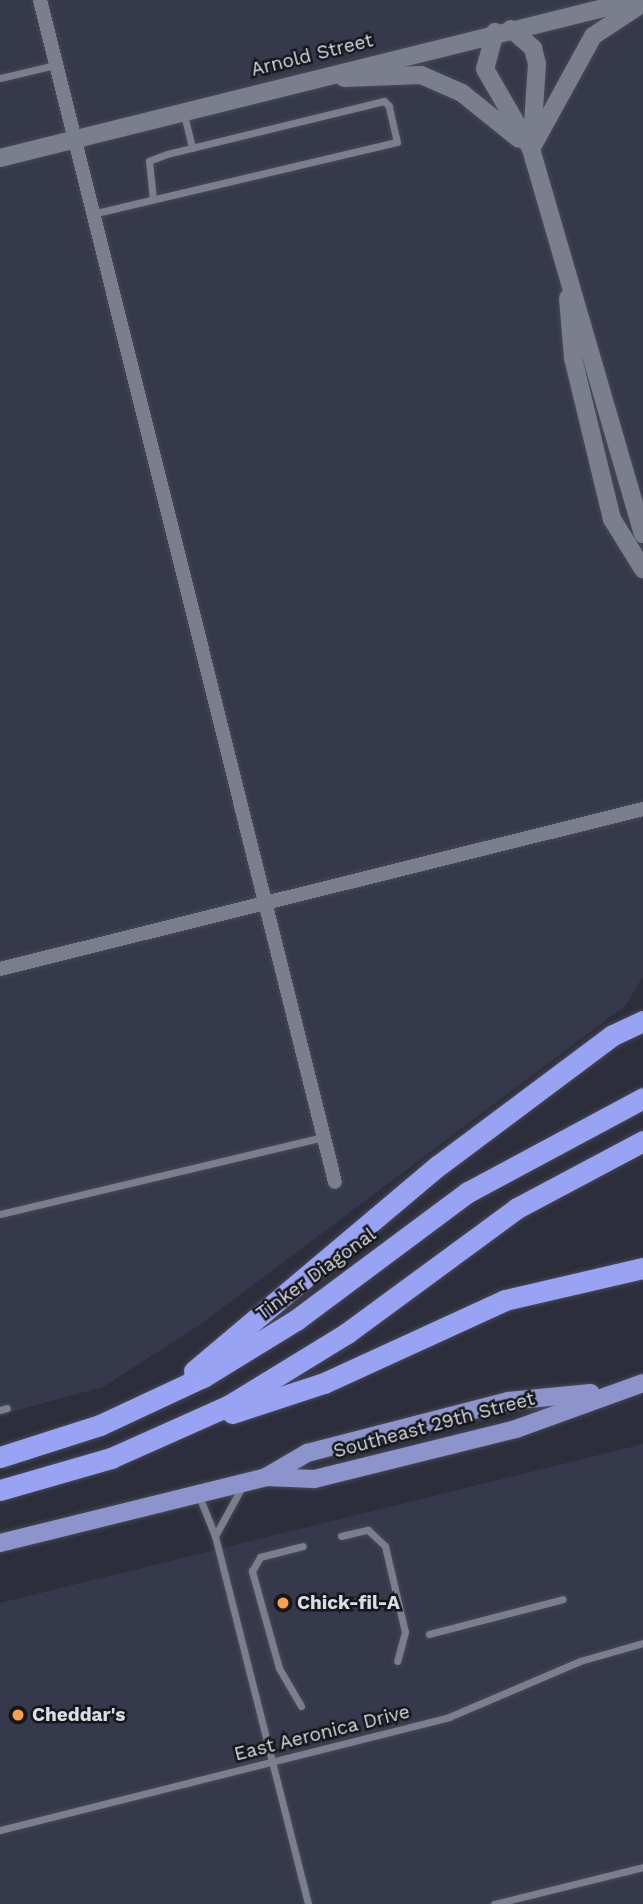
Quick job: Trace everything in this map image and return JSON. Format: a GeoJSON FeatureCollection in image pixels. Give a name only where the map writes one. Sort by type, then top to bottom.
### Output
{"type":"FeatureCollection","features":[{"type":"Feature","properties":{"kind":"highway"},"geometry":{"type":"LineString","coordinates":[[160,1399],[439,1165],[643,1010]]}},
{"type":"Feature","properties":{"kind":"highway"},"geometry":{"type":"LineString","coordinates":[[613,1035],[643,1021]]}},
{"type":"Feature","properties":{"kind":"highway","name":"Tinker Diagonal"},"geometry":{"type":"LineString","coordinates":[[0,1457],[160,1399],[296,1320],[468,1192],[643,1098]]}},
{"type":"Feature","properties":{"kind":"highway"},"geometry":{"type":"LineString","coordinates":[[174,1432],[318,1352],[517,1208],[643,1141]]}},
{"type":"Feature","properties":{"kind":"highway"},"geometry":{"type":"LineString","coordinates":[[0,1490],[324,1383],[505,1300],[643,1268]]}},
{"type":"Feature","properties":{"kind":"main road","name":"Southeast 29th Street"},"geometry":{"type":"LineString","coordinates":[[266,1476],[314,1479],[341,1473],[516,1429],[608,1392],[643,1383]]}},
{"type":"Feature","properties":{"kind":"main road","name":"Southeast 29th Street"},"geometry":{"type":"LineString","coordinates":[[0,1543],[245,1482],[266,1476],[307,1453],[508,1401],[608,1392]]}},
{"type":"Feature","properties":{"kind":"street"},"geometry":{"type":"LineString","coordinates":[[40,0],[335,1182]]}},
{"type":"Feature","properties":{"kind":"street","name":"Arnold Street"},"geometry":{"type":"LineString","coordinates":[[0,158],[281,85],[636,0]]}},
{"type":"Feature","properties":{"kind":"street"},"geometry":{"type":"LineString","coordinates":[[531,149],[593,36],[643,3]]}},
{"type":"Feature","properties":{"kind":"street"},"geometry":{"type":"LineString","coordinates":[[531,149],[537,64],[533,48],[503,31],[485,69],[531,149],[568,291],[594,352],[643,534]]}},
{"type":"Feature","properties":{"kind":"street"},"geometry":{"type":"LineString","coordinates":[[281,85],[421,75],[462,93],[531,149]]}},
{"type":"Feature","properties":{"kind":"street"},"geometry":{"type":"LineString","coordinates":[[568,291],[573,358],[612,519],[643,569]]}},
{"type":"Feature","properties":{"kind":"street"},"geometry":{"type":"LineString","coordinates":[[0,969],[643,809]]}},
{"type":"Feature","properties":{"kind":"lane"},"geometry":{"type":"LineString","coordinates":[[0,78],[55,65]]}},
{"type":"Feature","properties":{"kind":"lane"},"geometry":{"type":"LineString","coordinates":[[92,214],[153,199],[399,138],[384,101],[192,148],[149,161],[153,199]]}},
{"type":"Feature","properties":{"kind":"lane"},"geometry":{"type":"LineString","coordinates":[[183,110],[192,148]]}},
{"type":"Feature","properties":{"kind":"lane"},"geometry":{"type":"LineString","coordinates":[[0,1214],[324,1137]]}},
{"type":"Feature","properties":{"kind":"lane"},"geometry":{"type":"LineString","coordinates":[[215,1536],[245,1482]]}},
{"type":"Feature","properties":{"kind":"lane"},"geometry":{"type":"LineString","coordinates":[[198,1494],[215,1536],[307,1904]]}},
{"type":"Feature","properties":{"kind":"lane"},"geometry":{"type":"LineString","coordinates":[[341,1536],[368,1530],[384,1546],[405,1632],[397,1661]]}},
{"type":"Feature","properties":{"kind":"lane"},"geometry":{"type":"LineString","coordinates":[[301,1706],[279,1668],[252,1571],[260,1557],[303,1546]]}},
{"type":"Feature","properties":{"kind":"lane"},"geometry":{"type":"LineString","coordinates":[[429,1634],[564,1598]]}},
{"type":"Feature","properties":{"kind":"lane","name":"East Aeronica Drive"},"geometry":{"type":"LineString","coordinates":[[0,1830],[449,1717],[580,1661],[643,1643]]}},
{"type":"Feature","properties":{"kind":"lane"},"geometry":{"type":"LineString","coordinates":[[494,1904],[643,1867]]}},
{"type":"Feature","properties":{"kind":"shaded area"},"geometry":{"type":"Polygon","coordinates":[[[0,0],[643,0],[643,976],[626,1005],[198,1326],[103,1387],[0,1415],[0,0]]]}},
{"type":"Feature","properties":{"kind":"shaded area"},"geometry":{"type":"Polygon","coordinates":[[[643,1444],[643,1904],[0,1904],[0,1603],[643,1444]]]}},
{"type":"Feature","properties":{"kind":"place","name":"Chick-fil-A"},"geometry":{"type":"Point","coordinates":[283,1603]}},
{"type":"Feature","properties":{"kind":"place","name":"Cheddar's"},"geometry":{"type":"Point","coordinates":[18,1715]}}]}
